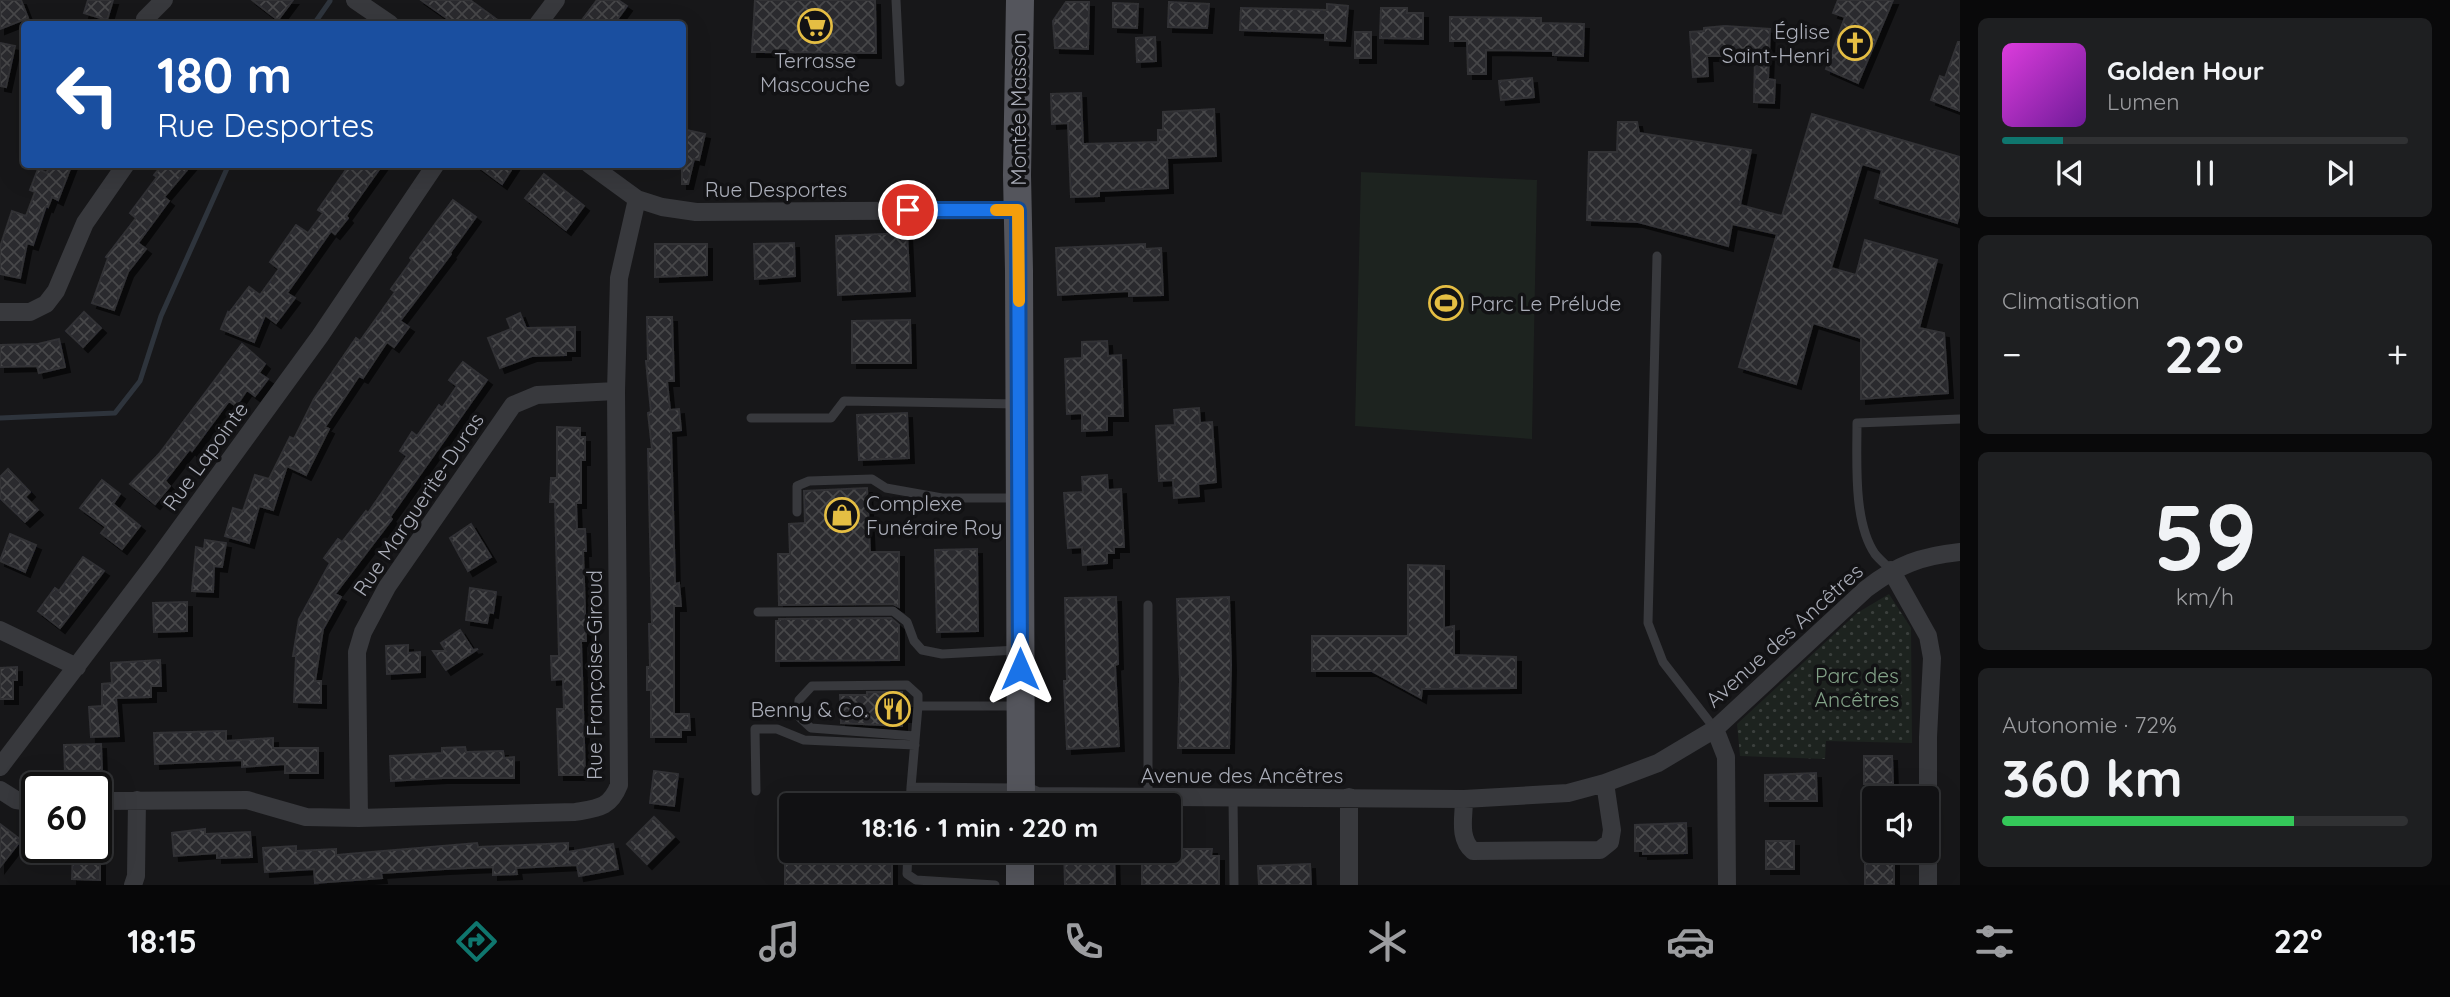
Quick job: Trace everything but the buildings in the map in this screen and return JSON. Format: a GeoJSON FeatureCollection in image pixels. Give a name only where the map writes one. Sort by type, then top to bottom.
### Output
{"type":"FeatureCollection","features":[{"type":"Feature","properties":{"kind":"main road","name":"Montée Masson"},"geometry":{"type":"LineString","coordinates":[[1020,0],[1017,85],[1021,793]]}},
{"type":"Feature","properties":{"kind":"main road"},"geometry":{"type":"LineString","coordinates":[[1020,863],[1020,885]]}},
{"type":"Feature","properties":{"kind":"street"},"geometry":{"type":"LineString","coordinates":[[145,21],[164,0]]}},
{"type":"Feature","properties":{"kind":"street"},"geometry":{"type":"LineString","coordinates":[[355,0],[386,21]]}},
{"type":"Feature","properties":{"kind":"street"},"geometry":{"type":"LineString","coordinates":[[540,21],[556,0]]}},
{"type":"Feature","properties":{"kind":"street"},"geometry":{"type":"LineString","coordinates":[[0,312],[30,312],[46,304],[56,291],[85,223],[123,168]]}},
{"type":"Feature","properties":{"kind":"street","name":"Rue Lapointe"},"geometry":{"type":"LineString","coordinates":[[0,767],[77,667],[327,326],[433,168]]}},
{"type":"Feature","properties":{"kind":"street","name":"Rue Desportes"},"geometry":{"type":"LineString","coordinates":[[594,168],[637,199],[662,207],[696,212],[1018,210]]}},
{"type":"Feature","properties":{"kind":"street","name":"Rue Françoise-Giroud"},"geometry":{"type":"LineString","coordinates":[[112,801],[247,800],[306,817],[359,818],[575,812],[606,805],[615,795],[619,785],[616,391],[619,278],[637,199]]}},
{"type":"Feature","properties":{"kind":"street","name":"Rue Marguerite-Duras"},"geometry":{"type":"LineString","coordinates":[[359,818],[357,652],[363,632],[387,587],[513,405],[537,395],[616,391]]}},
{"type":"Feature","properties":{"kind":"street","name":"Avenue des Ancêtres"},"geometry":{"type":"LineString","coordinates":[[1181,798],[1464,799],[1555,795],[1605,783],[1658,762],[1716,729],[1866,589],[1891,570],[1928,556],[1960,552]]}},
{"type":"Feature","properties":{"kind":"street"},"geometry":{"type":"LineString","coordinates":[[1891,570],[1928,636],[1932,658],[1928,737],[1928,885]]}},
{"type":"Feature","properties":{"kind":"street"},"geometry":{"type":"LineString","coordinates":[[0,630],[77,667]]}},
{"type":"Feature","properties":{"kind":"street"},"geometry":{"type":"LineString","coordinates":[[1716,729],[1726,757],[1727,885]]}},
{"type":"Feature","properties":{"kind":"street"},"geometry":{"type":"LineString","coordinates":[[1464,799],[1463,834],[1465,844],[1473,851],[1600,850],[1610,842],[1612,830],[1605,783]]}},
{"type":"Feature","properties":{"kind":"street"},"geometry":{"type":"LineString","coordinates":[[0,790],[21,801]]}},
{"type":"Feature","properties":{"kind":"street"},"geometry":{"type":"LineString","coordinates":[[1349,797],[1349,885]]}},
{"type":"Feature","properties":{"kind":"street"},"geometry":{"type":"LineString","coordinates":[[133,885],[137,800]]}},
{"type":"Feature","properties":{"kind":"lane"},"geometry":{"type":"LineString","coordinates":[[896,0],[900,82]]}},
{"type":"Feature","properties":{"kind":"lane"},"geometry":{"type":"LineString","coordinates":[[1657,256],[1648,623],[1663,662],[1716,729]]}},
{"type":"Feature","properties":{"kind":"lane"},"geometry":{"type":"LineString","coordinates":[[751,418],[831,418],[844,401],[1019,404]]}},
{"type":"Feature","properties":{"kind":"lane"},"geometry":{"type":"LineString","coordinates":[[1891,570],[1876,555],[1864,524],[1857,477],[1857,423],[1960,419]]}},
{"type":"Feature","properties":{"kind":"lane"},"geometry":{"type":"LineString","coordinates":[[797,512],[797,486],[810,481],[872,479],[886,488],[942,498],[1019,498]]}},
{"type":"Feature","properties":{"kind":"lane"},"geometry":{"type":"LineString","coordinates":[[1148,605],[1148,793]]}},
{"type":"Feature","properties":{"kind":"lane"},"geometry":{"type":"LineString","coordinates":[[758,612],[893,611],[907,622],[914,641],[922,650],[942,654],[1019,650]]}},
{"type":"Feature","properties":{"kind":"lane"},"geometry":{"type":"LineString","coordinates":[[911,793],[918,706],[918,695],[907,685],[812,686],[799,700],[798,716],[811,729],[915,741]]}},
{"type":"Feature","properties":{"kind":"lane"},"geometry":{"type":"LineString","coordinates":[[918,706],[1020,706]]}},
{"type":"Feature","properties":{"kind":"lane"},"geometry":{"type":"LineString","coordinates":[[755,791],[755,729],[777,729],[804,740],[915,741]]}},
{"type":"Feature","properties":{"kind":"lane"},"geometry":{"type":"LineString","coordinates":[[911,787],[977,793]]}},
{"type":"Feature","properties":{"kind":"lane"},"geometry":{"type":"LineString","coordinates":[[1233,797],[1234,885]]}},
{"type":"Feature","properties":{"kind":"lane"},"geometry":{"type":"LineString","coordinates":[[907,863],[907,874],[916,880],[995,885]]}},
{"type":"Feature","properties":{"kind":"green space","name":"Parc Le Prélude"},"geometry":{"type":"Polygon","coordinates":[[[1361,172],[1537,180],[1532,439],[1355,426],[1361,172]]]}},
{"type":"Feature","properties":{"kind":"green space","name":"Parc des Ancêtres"},"geometry":{"type":"Polygon","coordinates":[[[1889,594],[1911,628],[1912,743],[1826,741],[1825,759],[1740,756],[1737,724],[1857,613],[1889,594]]]}},
{"type":"Feature","properties":{"kind":"waterway"},"geometry":{"type":"LineString","coordinates":[[316,21],[330,1]]}},
{"type":"Feature","properties":{"kind":"waterway"},"geometry":{"type":"LineString","coordinates":[[0,418],[115,413],[140,381],[161,316],[227,168]]}},
{"type":"Feature","properties":{"kind":"slow traffic"},"geometry":{"type":"LineString","coordinates":[[996,210],[1018,210],[1019,301]]}},
{"type":"Feature","properties":{"kind":"place","name":"Terrasse Mascouche"},"geometry":{"type":"Point","coordinates":[815,26]}},
{"type":"Feature","properties":{"kind":"place","name":"Église Saint-Henri"},"geometry":{"type":"Point","coordinates":[1855,43]}},
{"type":"Feature","properties":{"kind":"place","name":"Parc Le Prélude"},"geometry":{"type":"Point","coordinates":[1446,303]}},
{"type":"Feature","properties":{"kind":"place","name":"Complexe Funéraire Roy"},"geometry":{"type":"Point","coordinates":[842,515]}},
{"type":"Feature","properties":{"kind":"place","name":"Benny & Co."},"geometry":{"type":"Point","coordinates":[893,709]}},
{"type":"Feature","properties":{"kind":"route"},"geometry":{"type":"LineString","coordinates":[[908,210],[1018,210],[1020,669]]}}]}
